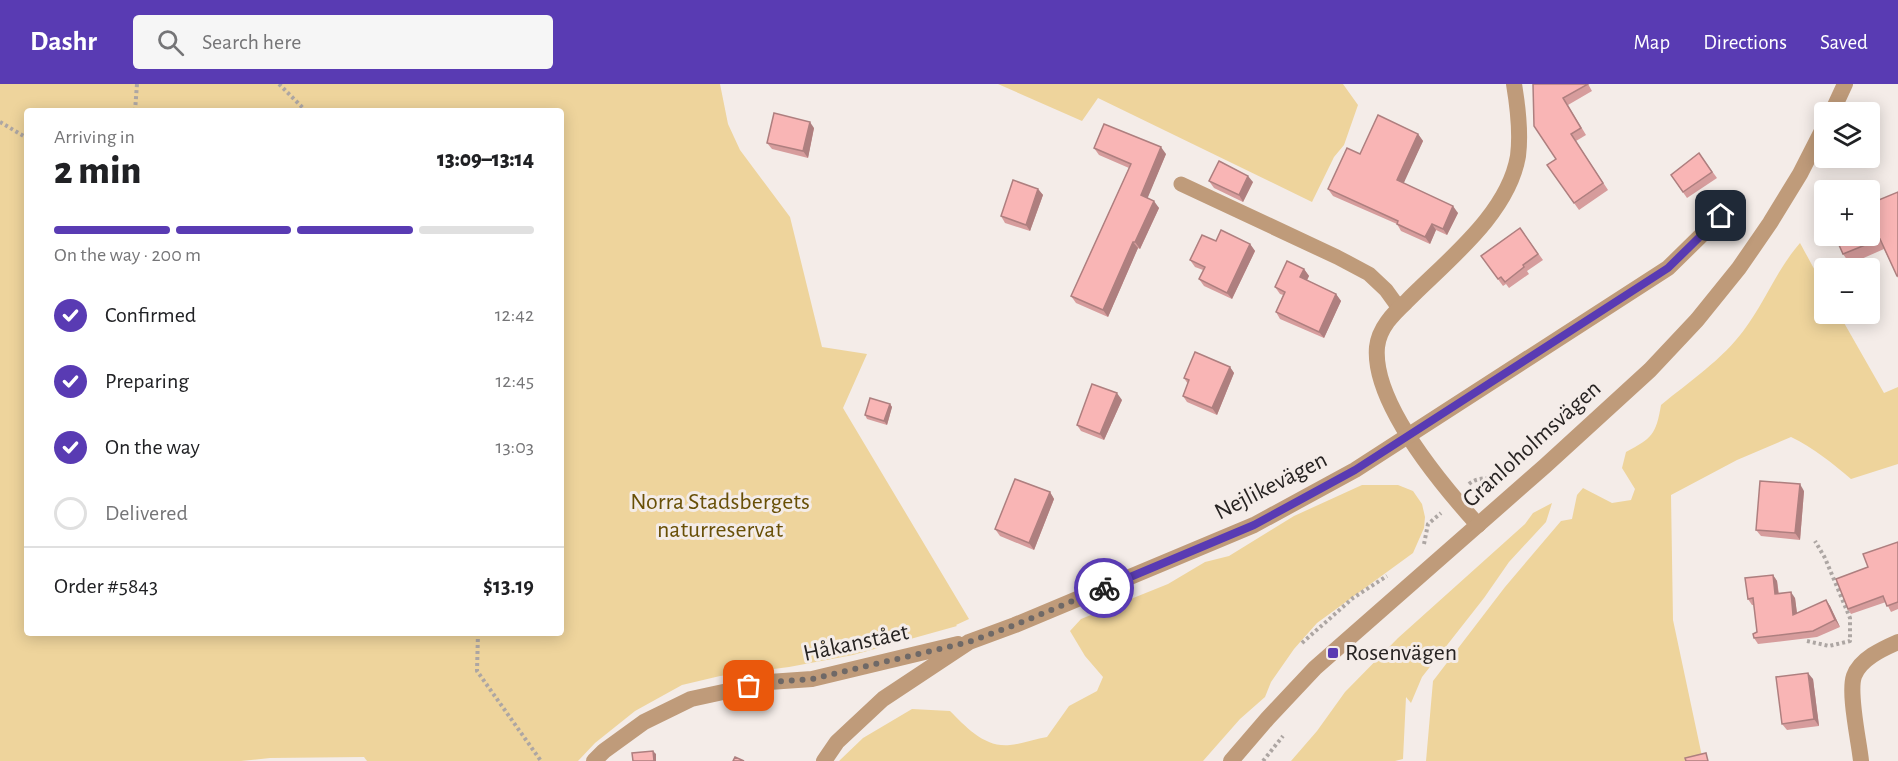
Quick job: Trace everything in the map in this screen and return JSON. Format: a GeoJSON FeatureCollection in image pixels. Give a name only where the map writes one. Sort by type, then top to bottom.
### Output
{"type":"FeatureCollection","features":[{"type":"Feature","properties":{"kind":"street"},"geometry":{"type":"LineString","coordinates":[[1478,525],[1432,471],[1392,410],[1379,370],[1377,345],[1387,321],[1479,229],[1505,194],[1518,157],[1519,114],[1514,84]]}},
{"type":"Feature","properties":{"kind":"street"},"geometry":{"type":"LineString","coordinates":[[1837,102],[1845,84]]}},
{"type":"Feature","properties":{"kind":"street","name":"Granloholmsvägen"},"geometry":{"type":"LineString","coordinates":[[1231,761],[1315,668],[1650,370],[1696,321],[1739,268],[1770,223],[1814,147]]}},
{"type":"Feature","properties":{"kind":"street","name":"Nejlikevägen"},"geometry":{"type":"LineString","coordinates":[[824,761],[837,742],[883,699],[969,642],[1254,525],[1355,470],[1668,268],[1721,216]]}},
{"type":"Feature","properties":{"kind":"street","name":"Håkanstået"},"geometry":{"type":"LineString","coordinates":[[594,761],[644,722],[691,699],[769,682],[812,679],[969,642]]}},
{"type":"Feature","properties":{"kind":"street"},"geometry":{"type":"LineString","coordinates":[[1861,761],[1852,692],[1854,676],[1862,664],[1881,649],[1898,642]]}},
{"type":"Feature","properties":{"kind":"lane"},"geometry":{"type":"LineString","coordinates":[[1181,184],[1369,274],[1386,290],[1399,308]]}},
{"type":"Feature","properties":{"kind":"path"},"geometry":{"type":"LineString","coordinates":[[135,108],[137,84]]}},
{"type":"Feature","properties":{"kind":"path"},"geometry":{"type":"LineString","coordinates":[[279,84],[303,108]]}},
{"type":"Feature","properties":{"kind":"path"},"geometry":{"type":"LineString","coordinates":[[0,122],[24,136]]}},
{"type":"Feature","properties":{"kind":"path"},"geometry":{"type":"LineString","coordinates":[[1422,547],[1428,524],[1454,499],[1476,480],[1494,478],[1507,472]]}},
{"type":"Feature","properties":{"kind":"path"},"geometry":{"type":"LineString","coordinates":[[1807,641],[1828,646],[1850,641],[1850,618],[1825,558],[1815,541]]}},
{"type":"Feature","properties":{"kind":"path"},"geometry":{"type":"LineString","coordinates":[[1302,643],[1353,598],[1388,575]]}},
{"type":"Feature","properties":{"kind":"path"},"geometry":{"type":"LineString","coordinates":[[478,636],[477,670],[541,761]]}},
{"type":"Feature","properties":{"kind":"green space","name":"Norra Stadsbergets naturreservat"},"geometry":{"type":"Polygon","coordinates":[[[0,84],[720,84],[728,124],[740,150],[790,217],[822,347],[867,354],[843,408],[969,619],[957,626],[853,655],[789,667],[720,676],[682,685],[635,711],[595,743],[578,761],[367,761],[364,757],[270,758],[241,761],[0,761],[0,84]]]}},
{"type":"Feature","properties":{"kind":"green space"},"geometry":{"type":"Polygon","coordinates":[[[998,84],[1343,84],[1358,105],[1344,145],[1334,157],[1312,202],[1098,98],[1082,121],[998,84]]]}},
{"type":"Feature","properties":{"kind":"green space"},"geometry":{"type":"Polygon","coordinates":[[[1800,243],[1814,269],[1814,324],[1845,324],[1884,393],[1898,387],[1898,464],[1851,479],[1815,451],[1791,437],[1737,460],[1671,495],[1673,620],[1703,761],[1426,761],[1433,681],[1505,587],[1561,521],[1572,519],[1577,495],[1583,488],[1612,503],[1631,500],[1635,489],[1622,468],[1626,452],[1642,443],[1655,429],[1661,405],[1705,370],[1736,341],[1800,243]]]}},
{"type":"Feature","properties":{"kind":"green space"},"geometry":{"type":"Polygon","coordinates":[[[1362,485],[1398,485],[1413,491],[1422,504],[1425,517],[1424,528],[1413,553],[1317,623],[1294,649],[1271,682],[1265,697],[1240,719],[1203,761],[839,761],[863,738],[912,709],[950,711],[984,740],[1001,745],[1047,737],[1069,706],[1097,691],[1103,677],[1085,656],[1070,631],[1081,619],[1168,584],[1205,562],[1229,556],[1294,516],[1362,485]]]}},
{"type":"Feature","properties":{"kind":"green space"},"geometry":{"type":"Polygon","coordinates":[[[1552,503],[1546,522],[1509,562],[1422,677],[1411,703],[1406,697],[1403,759],[1395,761],[1291,761],[1317,731],[1345,692],[1398,638],[1525,524],[1533,513],[1552,503]]]}},
{"type":"Feature","properties":{"kind":"building"},"geometry":{"type":"Polygon","coordinates":[[[1533,84],[1588,84],[1563,98],[1581,128],[1571,134],[1603,183],[1574,203],[1547,165],[1556,159],[1534,126],[1533,84]]]}},
{"type":"Feature","properties":{"kind":"building"},"geometry":{"type":"Polygon","coordinates":[[[774,113],[810,122],[803,151],[767,143],[774,113]]]}},
{"type":"Feature","properties":{"kind":"building"},"geometry":{"type":"Polygon","coordinates":[[[1378,115],[1418,134],[1397,180],[1453,206],[1443,229],[1432,224],[1425,237],[1397,224],[1398,221],[1328,189],[1347,148],[1360,154],[1378,115]]]}},
{"type":"Feature","properties":{"kind":"building"},"geometry":{"type":"Polygon","coordinates":[[[1104,124],[1161,147],[1141,195],[1154,201],[1103,310],[1071,296],[1131,164],[1094,148],[1104,124]]]}},
{"type":"Feature","properties":{"kind":"building"},"geometry":{"type":"Polygon","coordinates":[[[1699,153],[1712,172],[1683,192],[1671,175],[1699,153]]]}},
{"type":"Feature","properties":{"kind":"building"},"geometry":{"type":"Polygon","coordinates":[[[1219,161],[1248,176],[1239,195],[1209,181],[1219,161]]]}},
{"type":"Feature","properties":{"kind":"building"},"geometry":{"type":"Polygon","coordinates":[[[1013,180],[1038,189],[1026,225],[1001,216],[1013,180]]]}},
{"type":"Feature","properties":{"kind":"building"},"geometry":{"type":"Polygon","coordinates":[[[1898,192],[1898,276],[1880,239],[1880,199],[1898,192]]]}},
{"type":"Feature","properties":{"kind":"building"},"geometry":{"type":"Polygon","coordinates":[[[1520,228],[1538,254],[1505,282],[1501,277],[1498,279],[1481,256],[1520,228]]]}},
{"type":"Feature","properties":{"kind":"building"},"geometry":{"type":"Polygon","coordinates":[[[1221,230],[1250,244],[1227,293],[1199,279],[1205,267],[1190,260],[1202,235],[1216,241],[1221,230]]]}},
{"type":"Feature","properties":{"kind":"building"},"geometry":{"type":"Polygon","coordinates":[[[1839,246],[1863,246],[1843,254],[1839,246]]]}},
{"type":"Feature","properties":{"kind":"building"},"geometry":{"type":"Polygon","coordinates":[[[1287,261],[1304,269],[1300,277],[1336,294],[1319,332],[1276,312],[1285,292],[1275,287],[1287,261]]]}},
{"type":"Feature","properties":{"kind":"building"},"geometry":{"type":"Polygon","coordinates":[[[1195,352],[1230,367],[1212,408],[1183,396],[1189,380],[1184,378],[1195,352]]]}},
{"type":"Feature","properties":{"kind":"building"},"geometry":{"type":"Polygon","coordinates":[[[1092,384],[1117,393],[1100,434],[1077,425],[1092,384]]]}},
{"type":"Feature","properties":{"kind":"building"},"geometry":{"type":"Polygon","coordinates":[[[870,398],[890,404],[884,421],[865,415],[870,398]]]}},
{"type":"Feature","properties":{"kind":"building"},"geometry":{"type":"Polygon","coordinates":[[[1015,479],[1050,492],[1029,543],[995,529],[1015,479]]]}},
{"type":"Feature","properties":{"kind":"building"},"geometry":{"type":"Polygon","coordinates":[[[1760,481],[1800,484],[1795,533],[1756,530],[1760,481]]]}},
{"type":"Feature","properties":{"kind":"building"},"geometry":{"type":"Polygon","coordinates":[[[1898,542],[1898,602],[1887,606],[1883,596],[1848,609],[1836,579],[1868,567],[1863,554],[1898,542]]]}},
{"type":"Feature","properties":{"kind":"building"},"geometry":{"type":"Polygon","coordinates":[[[1773,575],[1775,594],[1791,592],[1793,615],[1826,600],[1835,620],[1813,631],[1754,638],[1753,634],[1757,632],[1753,598],[1748,599],[1745,578],[1773,575]]]}},
{"type":"Feature","properties":{"kind":"building"},"geometry":{"type":"Polygon","coordinates":[[[1808,673],[1814,719],[1782,724],[1776,677],[1808,673]]]}},
{"type":"Feature","properties":{"kind":"building"},"geometry":{"type":"Polygon","coordinates":[[[653,751],[654,761],[633,761],[632,753],[653,751]]]}},
{"type":"Feature","properties":{"kind":"building"},"geometry":{"type":"Polygon","coordinates":[[[1706,753],[1708,761],[1686,761],[1685,758],[1706,753]]]}},
{"type":"Feature","properties":{"kind":"way so far"},"geometry":{"type":"LineString","coordinates":[[749,686],[812,679],[969,642],[1104,588]]}},
{"type":"Feature","properties":{"kind":"place","name":"Rosenvägen"},"geometry":{"type":"Point","coordinates":[1333,653]}},
{"type":"Feature","properties":{"kind":"route"},"geometry":{"type":"LineString","coordinates":[[1104,588],[1254,525],[1355,470],[1668,268],[1721,216]]}}]}
